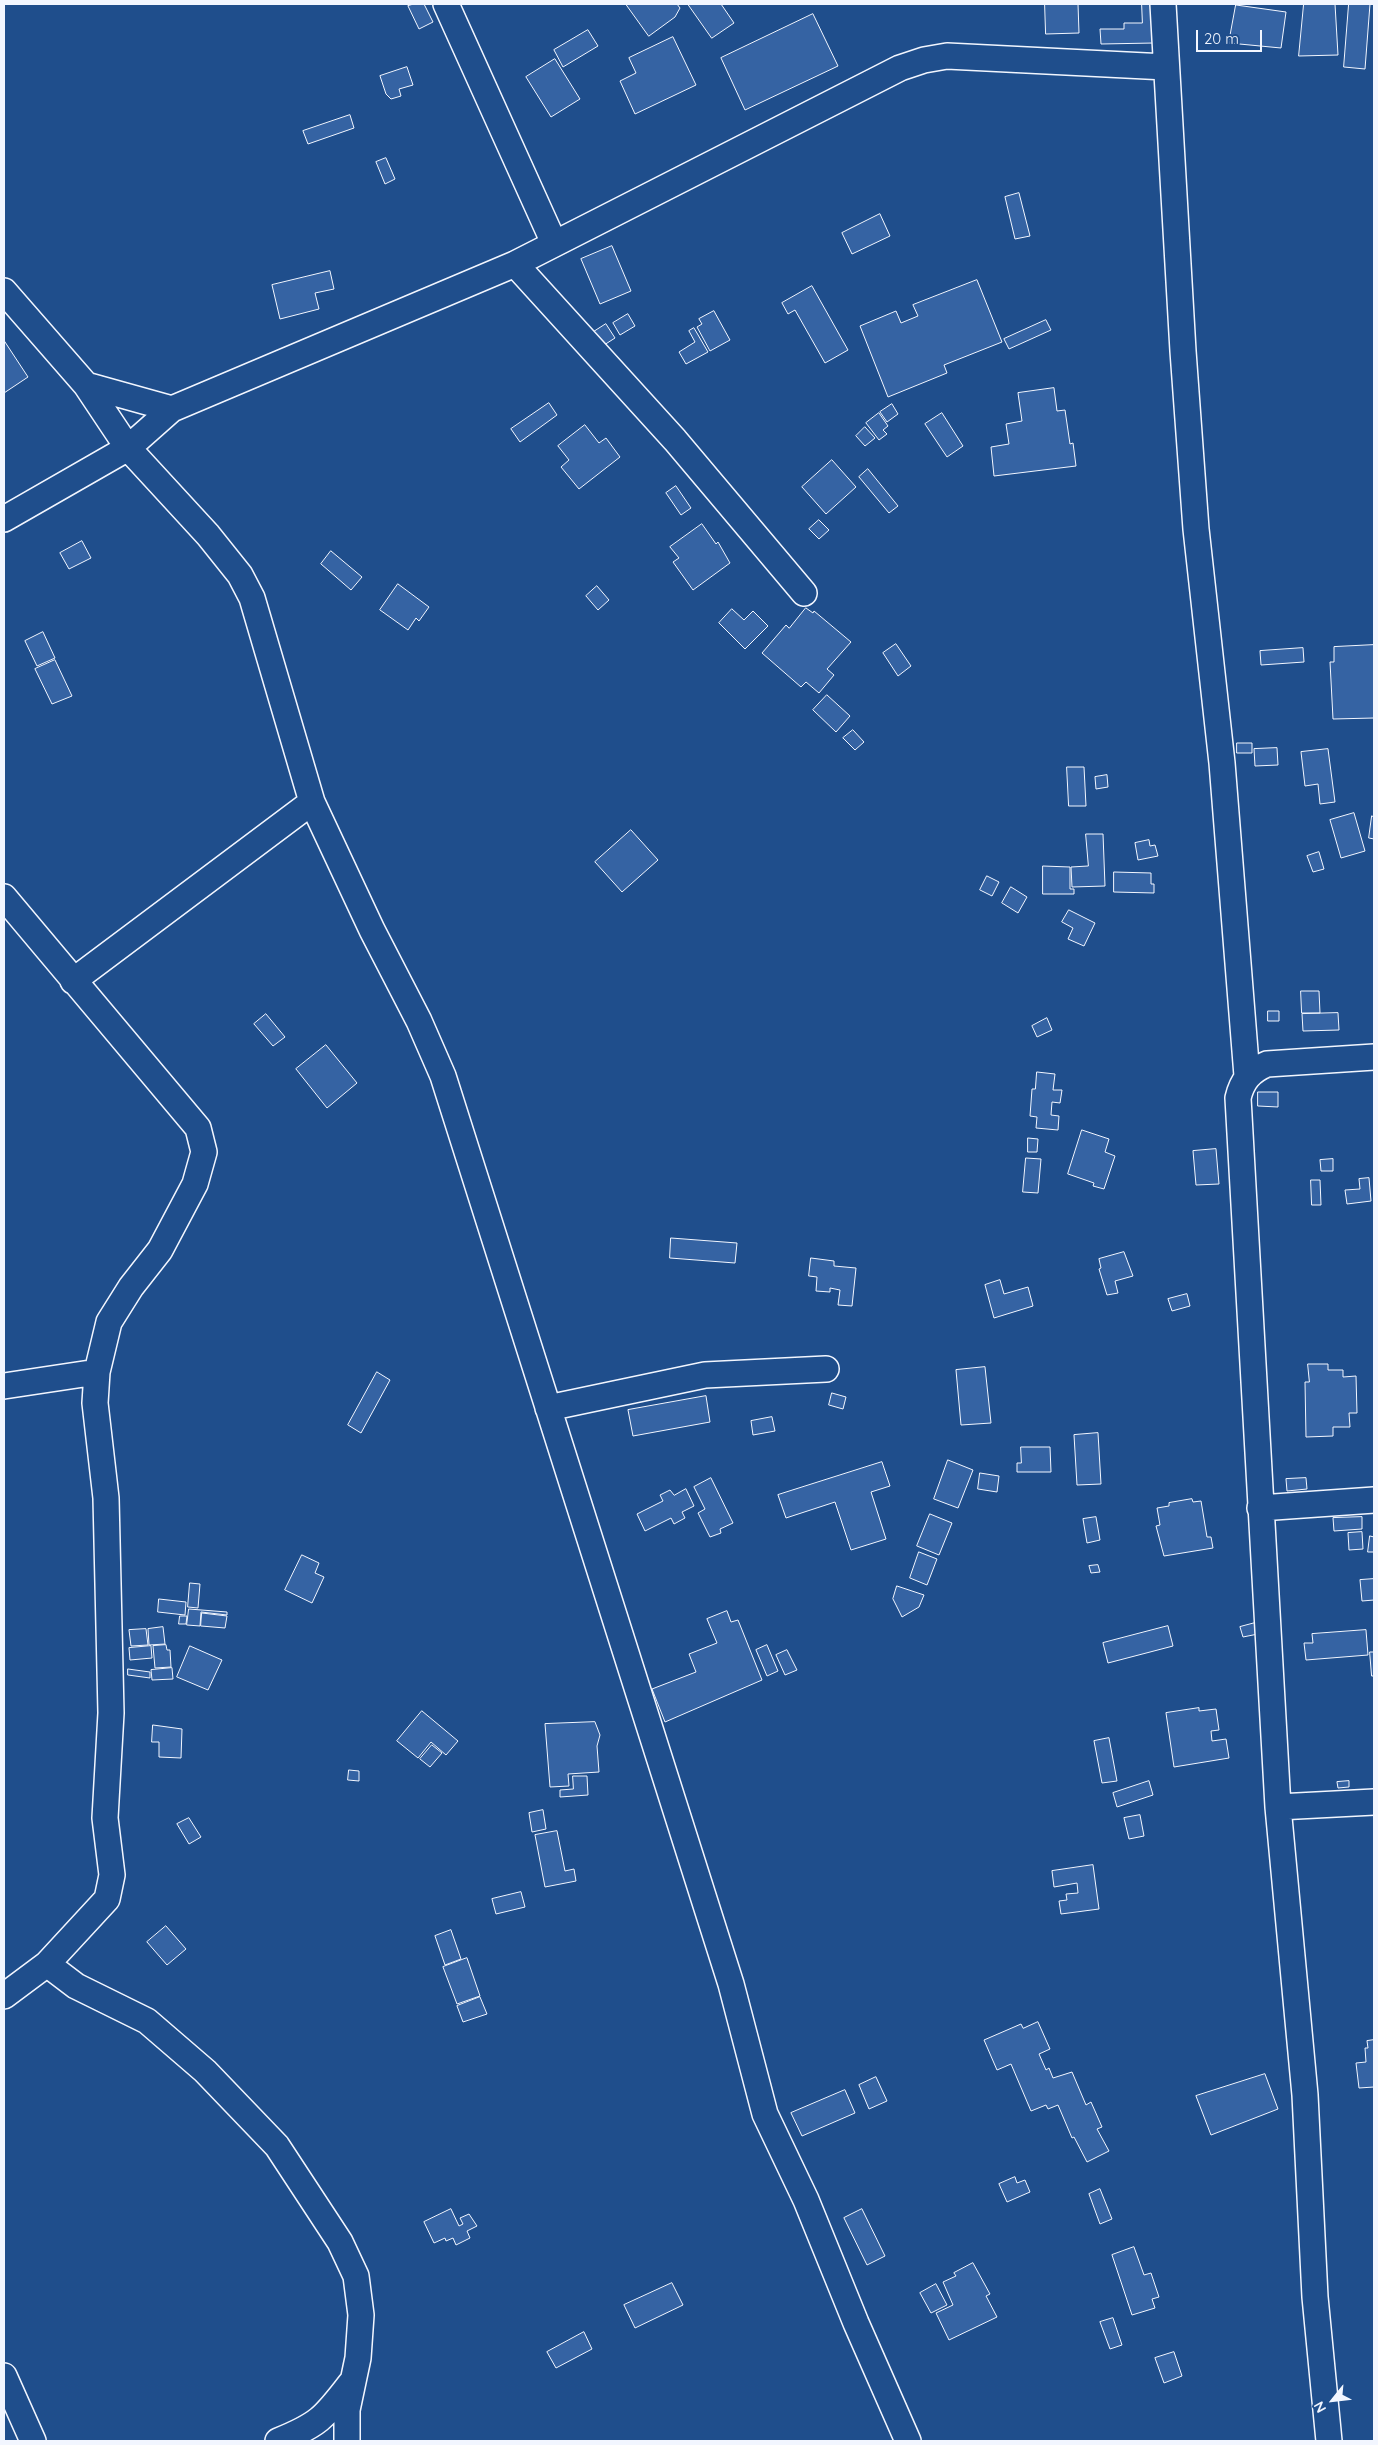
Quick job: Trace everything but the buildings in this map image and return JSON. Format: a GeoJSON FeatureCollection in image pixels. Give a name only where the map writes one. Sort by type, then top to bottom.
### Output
{"type":"FeatureCollection","features":[{"type":"Feature","properties":{"kind":"street"},"geometry":{"type":"LineString","coordinates":[[446,4],[554,243]]}},
{"type":"Feature","properties":{"kind":"street"},"geometry":{"type":"LineString","coordinates":[[1163,4],[1196,529],[1222,763],[1247,1076]]}},
{"type":"Feature","properties":{"kind":"street"},"geometry":{"type":"LineString","coordinates":[[4,519],[128,448],[172,409],[515,264],[900,68],[924,60],[947,56],[1166,67]]}},
{"type":"Feature","properties":{"kind":"street"},"geometry":{"type":"LineString","coordinates":[[515,264],[675,440],[804,594]]}},
{"type":"Feature","properties":{"kind":"street"},"geometry":{"type":"LineString","coordinates":[[4,292],[86,385],[128,448],[208,535],[240,575],[252,598],[312,802],[372,930],[419,1022],[442,1076],[548,1408],[586,1535],[731,1984],[765,2114],[806,2200],[856,2323],[908,2441]]}},
{"type":"Feature","properties":{"kind":"street"},"geometry":{"type":"LineString","coordinates":[[86,385],[172,409]]}},
{"type":"Feature","properties":{"kind":"street"},"geometry":{"type":"LineString","coordinates":[[73,981],[312,802]]}},
{"type":"Feature","properties":{"kind":"street"},"geometry":{"type":"LineString","coordinates":[[4,897],[198,1128],[204,1152],[195,1184],[160,1250],[131,1287],[108,1322],[97,1372],[95,1403],[106,1498],[111,1713],[105,1818],[112,1875],[107,1900],[47,1964],[4,1996]]}},
{"type":"Feature","properties":{"kind":"street"},"geometry":{"type":"LineString","coordinates":[[1329,2441],[1315,2297],[1305,2095],[1278,1807],[1238,1098],[1247,1076],[1256,1068],[1266,1064],[1374,1057]]}},
{"type":"Feature","properties":{"kind":"street"},"geometry":{"type":"LineString","coordinates":[[548,1408],[705,1375],[826,1369]]}},
{"type":"Feature","properties":{"kind":"street"},"geometry":{"type":"LineString","coordinates":[[4,1386],[97,1372]]}},
{"type":"Feature","properties":{"kind":"street"},"geometry":{"type":"LineString","coordinates":[[1260,1508],[1374,1500]]}},
{"type":"Feature","properties":{"kind":"street"},"geometry":{"type":"LineString","coordinates":[[1278,1807],[1374,1802]]}},
{"type":"Feature","properties":{"kind":"street"},"geometry":{"type":"LineString","coordinates":[[47,1964],[76,1986],[147,2021],[205,2070],[277,2146],[340,2242],[356,2276],[360,2315],[358,2358],[347,2410],[347,2441]]}},
{"type":"Feature","properties":{"kind":"street"},"geometry":{"type":"LineString","coordinates":[[4,2376],[34,2441]]}},
{"type":"Feature","properties":{"kind":"street"},"geometry":{"type":"LineString","coordinates":[[278,2441],[308,2429],[326,2415],[353,2380]]}}]}
